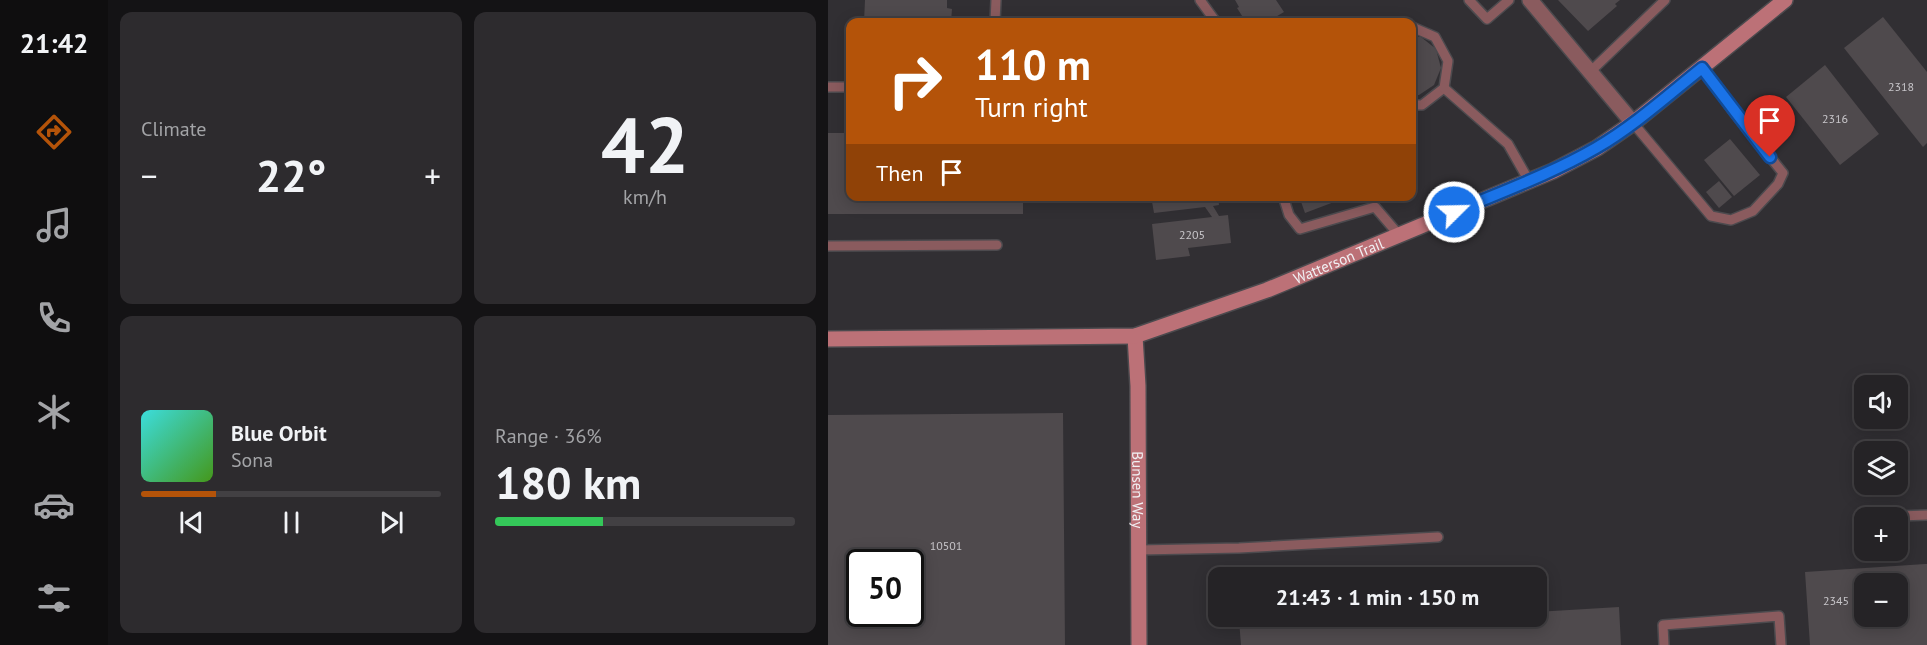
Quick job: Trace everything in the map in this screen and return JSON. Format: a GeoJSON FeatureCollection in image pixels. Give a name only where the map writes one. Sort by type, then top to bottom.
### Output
{"type":"FeatureCollection","features":[{"type":"Feature","properties":{"kind":"main road","name":"Watterson Trail"},"geometry":{"type":"LineString","coordinates":[[828,339],[1135,336],[1257,294],[1529,181],[1597,148],[1633,123],[1785,0]]}},
{"type":"Feature","properties":{"kind":"main road","name":"Bunsen Way"},"geometry":{"type":"LineString","coordinates":[[1135,336],[1138,386],[1140,645]]}},
{"type":"Feature","properties":{"kind":"street"},"geometry":{"type":"LineString","coordinates":[[1530,0],[1633,123]]}},
{"type":"Feature","properties":{"kind":"lane"},"geometry":{"type":"LineString","coordinates":[[995,18],[996,0]]}},
{"type":"Feature","properties":{"kind":"lane"},"geometry":{"type":"LineString","coordinates":[[1200,0],[1213,18]]}},
{"type":"Feature","properties":{"kind":"lane"},"geometry":{"type":"LineString","coordinates":[[1469,0],[1487,19],[1509,0]]}},
{"type":"Feature","properties":{"kind":"lane"},"geometry":{"type":"LineString","coordinates":[[1590,72],[1665,0]]}},
{"type":"Feature","properties":{"kind":"lane"},"geometry":{"type":"LineString","coordinates":[[1416,29],[1435,37],[1448,61],[1444,88],[1422,105],[1416,105]]}},
{"type":"Feature","properties":{"kind":"lane"},"geometry":{"type":"LineString","coordinates":[[1633,123],[1710,216],[1731,220],[1754,211],[1778,184],[1783,173],[1702,68]]}},
{"type":"Feature","properties":{"kind":"lane"},"geometry":{"type":"LineString","coordinates":[[828,87],[846,87]]}},
{"type":"Feature","properties":{"kind":"lane"},"geometry":{"type":"LineString","coordinates":[[1444,88],[1508,144],[1529,181]]}},
{"type":"Feature","properties":{"kind":"lane"},"geometry":{"type":"LineString","coordinates":[[1285,201],[1289,215],[1300,229],[1375,207]]}},
{"type":"Feature","properties":{"kind":"lane"},"geometry":{"type":"LineString","coordinates":[[1372,201],[1399,235]]}},
{"type":"Feature","properties":{"kind":"lane"},"geometry":{"type":"LineString","coordinates":[[828,246],[997,246]]}},
{"type":"Feature","properties":{"kind":"lane"},"geometry":{"type":"LineString","coordinates":[[1908,516],[1927,515]]}},
{"type":"Feature","properties":{"kind":"lane"},"geometry":{"type":"LineString","coordinates":[[1139,550],[1239,548],[1438,537]]}},
{"type":"Feature","properties":{"kind":"lane"},"geometry":{"type":"LineString","coordinates":[[1664,645],[1663,625],[1779,616],[1781,645]]}},
{"type":"Feature","properties":{"kind":"building"},"geometry":{"type":"Polygon","coordinates":[[[865,0],[947,0],[947,8],[952,9],[951,18],[864,18],[865,0]]]}},
{"type":"Feature","properties":{"kind":"building"},"geometry":{"type":"Polygon","coordinates":[[[1235,0],[1276,0],[1284,12],[1274,18],[1243,18],[1237,8],[1239,7],[1235,0]]]}},
{"type":"Feature","properties":{"kind":"building"},"geometry":{"type":"Polygon","coordinates":[[[1558,0],[1620,0],[1615,4],[1617,6],[1588,31],[1558,0]]]}},
{"type":"Feature","properties":{"kind":"building"},"geometry":{"type":"Polygon","coordinates":[[[1883,17],[1927,72],[1927,143],[1923,147],[1844,48],[1883,17]]]}},
{"type":"Feature","properties":{"kind":"building"},"geometry":{"type":"Polygon","coordinates":[[[1416,37],[1421,37],[1436,49],[1441,68],[1434,85],[1416,95],[1416,37]]]}},
{"type":"Feature","properties":{"kind":"building"},"geometry":{"type":"Polygon","coordinates":[[[1825,65],[1879,134],[1840,165],[1786,97],[1825,65]]]}},
{"type":"Feature","properties":{"kind":"building"},"geometry":{"type":"Polygon","coordinates":[[[828,133],[846,133],[846,201],[1023,201],[1023,214],[828,214],[828,133]]]}},
{"type":"Feature","properties":{"kind":"building"},"geometry":{"type":"Polygon","coordinates":[[[1730,139],[1760,175],[1734,196],[1704,160],[1730,139]]]}},
{"type":"Feature","properties":{"kind":"building"},"geometry":{"type":"Polygon","coordinates":[[[1719,181],[1732,197],[1719,208],[1706,192],[1719,181]]]}},
{"type":"Feature","properties":{"kind":"building"},"geometry":{"type":"Polygon","coordinates":[[[1152,201],[1219,201],[1219,205],[1213,206],[1219,216],[1228,215],[1231,243],[1188,248],[1190,256],[1156,260],[1152,224],[1212,217],[1205,207],[1154,213],[1152,201]]]}},
{"type":"Feature","properties":{"kind":"building"},"geometry":{"type":"Polygon","coordinates":[[[1301,201],[1337,201],[1305,213],[1301,201]]]}},
{"type":"Feature","properties":{"kind":"building"},"geometry":{"type":"Polygon","coordinates":[[[1063,413],[1065,645],[828,645],[828,415],[1063,413]]]}},
{"type":"Feature","properties":{"kind":"building"},"geometry":{"type":"Polygon","coordinates":[[[1927,564],[1927,645],[1810,645],[1805,572],[1927,564]]]}},
{"type":"Feature","properties":{"kind":"building"},"geometry":{"type":"Polygon","coordinates":[[[1619,607],[1621,645],[1241,645],[1240,627],[1547,627],[1547,611],[1619,607]]]}},
{"type":"Feature","properties":{"kind":"route"},"geometry":{"type":"LineString","coordinates":[[1454,212],[1552,171],[1597,148],[1633,123],[1702,68],[1770,157]]}}]}
